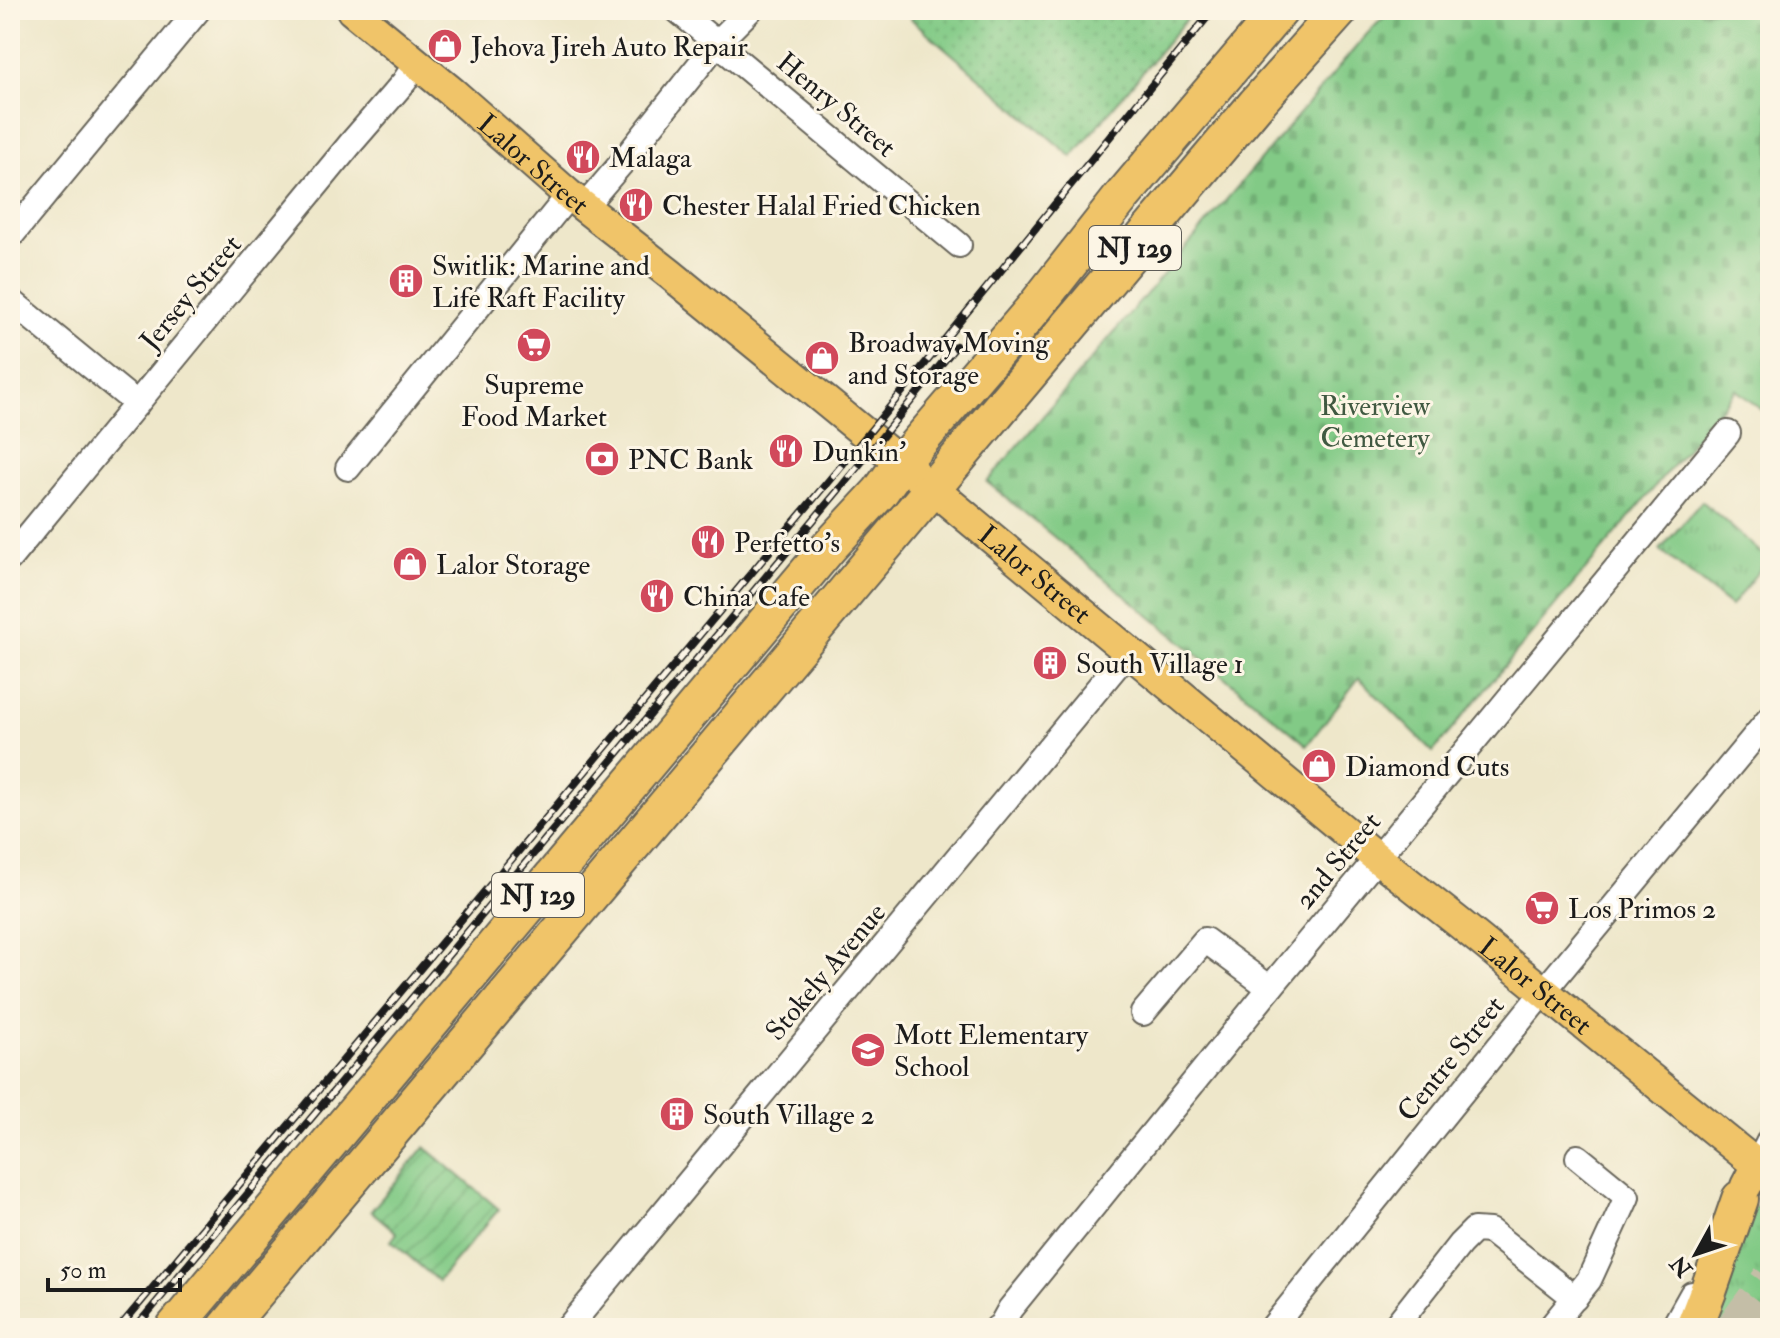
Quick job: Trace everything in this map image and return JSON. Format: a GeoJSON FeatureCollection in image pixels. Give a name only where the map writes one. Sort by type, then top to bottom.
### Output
{"type":"FeatureCollection","features":[{"type":"Feature","properties":{"kind":"highway","name":"NJ 129"},"geometry":{"type":"LineString","coordinates":[[174,1328],[829,547],[880,492],[901,463],[1035,307],[1120,199],[1280,10]]}},
{"type":"Feature","properties":{"kind":"highway","name":"NJ 129"},"geometry":{"type":"LineString","coordinates":[[226,1328],[1256,104],[1340,10]]}},
{"type":"Feature","properties":{"kind":"highway"},"geometry":{"type":"LineString","coordinates":[[1694,1328],[1740,1199]]}},
{"type":"Feature","properties":{"kind":"main road","name":"Lalor Street"},"geometry":{"type":"LineString","coordinates":[[352,10],[577,200],[933,489],[1377,858],[1543,992],[1766,1160]]}},
{"type":"Feature","properties":{"kind":"main road"},"geometry":{"type":"LineString","coordinates":[[1740,1199],[1766,1160]]}},
{"type":"Feature","properties":{"kind":"street"},"geometry":{"type":"LineString","coordinates":[[10,237],[198,10]]}},
{"type":"Feature","properties":{"kind":"street","name":"Henry Street"},"geometry":{"type":"LineString","coordinates":[[677,10],[959,245]]}},
{"type":"Feature","properties":{"kind":"street"},"geometry":{"type":"LineString","coordinates":[[348,468],[577,200],[629,155],[717,43],[750,10]]}},
{"type":"Feature","properties":{"kind":"street","name":"Jersey Street"},"geometry":{"type":"LineString","coordinates":[[10,558],[416,64]]}},
{"type":"Feature","properties":{"kind":"street"},"geometry":{"type":"LineString","coordinates":[[10,300],[137,404]]}},
{"type":"Feature","properties":{"kind":"street","name":"2nd Street"},"geometry":{"type":"LineString","coordinates":[[1000,1328],[1010,1309],[1270,988],[1728,433]]}},
{"type":"Feature","properties":{"kind":"street","name":"Stokely Avenue"},"geometry":{"type":"LineString","coordinates":[[568,1328],[1128,652]]}},
{"type":"Feature","properties":{"kind":"street","name":"Centre Street"},"geometry":{"type":"LineString","coordinates":[[1272,1328],[1415,1148],[1770,718]]}},
{"type":"Feature","properties":{"kind":"street"},"geometry":{"type":"LineString","coordinates":[[1143,1013],[1205,940],[1270,988]]}},
{"type":"Feature","properties":{"kind":"street"},"geometry":{"type":"LineString","coordinates":[[1550,1328],[1589,1280],[1627,1197],[1578,1157]]}},
{"type":"Feature","properties":{"kind":"street"},"geometry":{"type":"LineString","coordinates":[[1673,1328],[1740,1199]]}},
{"type":"Feature","properties":{"kind":"street"},"geometry":{"type":"LineString","coordinates":[[1394,1328],[1474,1230],[1490,1231],[1575,1298]]}},
{"type":"Feature","properties":{"kind":"green space"},"geometry":{"type":"Polygon","coordinates":[[[919,10],[1194,10],[1072,157],[911,19],[919,10]]]}},
{"type":"Feature","properties":{"kind":"green space","name":"Riverview Cemetery"},"geometry":{"type":"Polygon","coordinates":[[[1391,10],[1770,10],[1770,416],[1736,390],[1433,752],[1359,678],[1307,745],[987,482],[1367,34],[1391,10]]]}},
{"type":"Feature","properties":{"kind":"green space"},"geometry":{"type":"Polygon","coordinates":[[[1702,501],[1768,559],[1731,606],[1660,550],[1702,501]]]}},
{"type":"Feature","properties":{"kind":"green space"},"geometry":{"type":"Polygon","coordinates":[[[425,1147],[499,1209],[438,1281],[391,1241],[397,1233],[371,1211],[425,1147]]]}},
{"type":"Feature","properties":{"kind":"green space"},"geometry":{"type":"Polygon","coordinates":[[[1763,1200],[1770,1200],[1770,1328],[1703,1328],[1750,1211],[1763,1200]]]}},
{"type":"Feature","properties":{"kind":"tunnel"},"geometry":{"type":"LineString","coordinates":[[1734,1328],[1770,1279]]}},
{"type":"Feature","properties":{"kind":"railway"},"geometry":{"type":"LineString","coordinates":[[119,1328],[867,435],[1213,10]]}},
{"type":"Feature","properties":{"kind":"railway"},"geometry":{"type":"LineString","coordinates":[[135,1328],[956,346]]}},
{"type":"Feature","properties":{"kind":"place","name":"Jehova Jireh Auto Repair"},"geometry":{"type":"Point","coordinates":[445,46]}},
{"type":"Feature","properties":{"kind":"place","name":"Malaga"},"geometry":{"type":"Point","coordinates":[583,157]}},
{"type":"Feature","properties":{"kind":"place","name":"Chester Halal Fried Chicken"},"geometry":{"type":"Point","coordinates":[636,205]}},
{"type":"Feature","properties":{"kind":"place","name":"Switlik: Marine and Life Raft Facility"},"geometry":{"type":"Point","coordinates":[406,281]}},
{"type":"Feature","properties":{"kind":"place","name":"Supreme Food Market"},"geometry":{"type":"Point","coordinates":[534,345]}},
{"type":"Feature","properties":{"kind":"place","name":"Broadway Moving and Storage"},"geometry":{"type":"Point","coordinates":[822,358]}},
{"type":"Feature","properties":{"kind":"place","name":"Dunkin'"},"geometry":{"type":"Point","coordinates":[786,451]}},
{"type":"Feature","properties":{"kind":"place","name":"PNC Bank"},"geometry":{"type":"Point","coordinates":[602,459]}},
{"type":"Feature","properties":{"kind":"place","name":"Perfetto's"},"geometry":{"type":"Point","coordinates":[708,542]}},
{"type":"Feature","properties":{"kind":"place","name":"Lalor Storage"},"geometry":{"type":"Point","coordinates":[410,564]}},
{"type":"Feature","properties":{"kind":"place","name":"China Cafe"},"geometry":{"type":"Point","coordinates":[657,596]}},
{"type":"Feature","properties":{"kind":"place","name":"South Village 1"},"geometry":{"type":"Point","coordinates":[1050,663]}},
{"type":"Feature","properties":{"kind":"place","name":"Diamond Cuts"},"geometry":{"type":"Point","coordinates":[1319,766]}},
{"type":"Feature","properties":{"kind":"place","name":"Los Primos 2"},"geometry":{"type":"Point","coordinates":[1542,908]}},
{"type":"Feature","properties":{"kind":"place","name":"Mott Elementary School"},"geometry":{"type":"Point","coordinates":[868,1050]}},
{"type":"Feature","properties":{"kind":"place","name":"South Village 2"},"geometry":{"type":"Point","coordinates":[677,1114]}}]}
